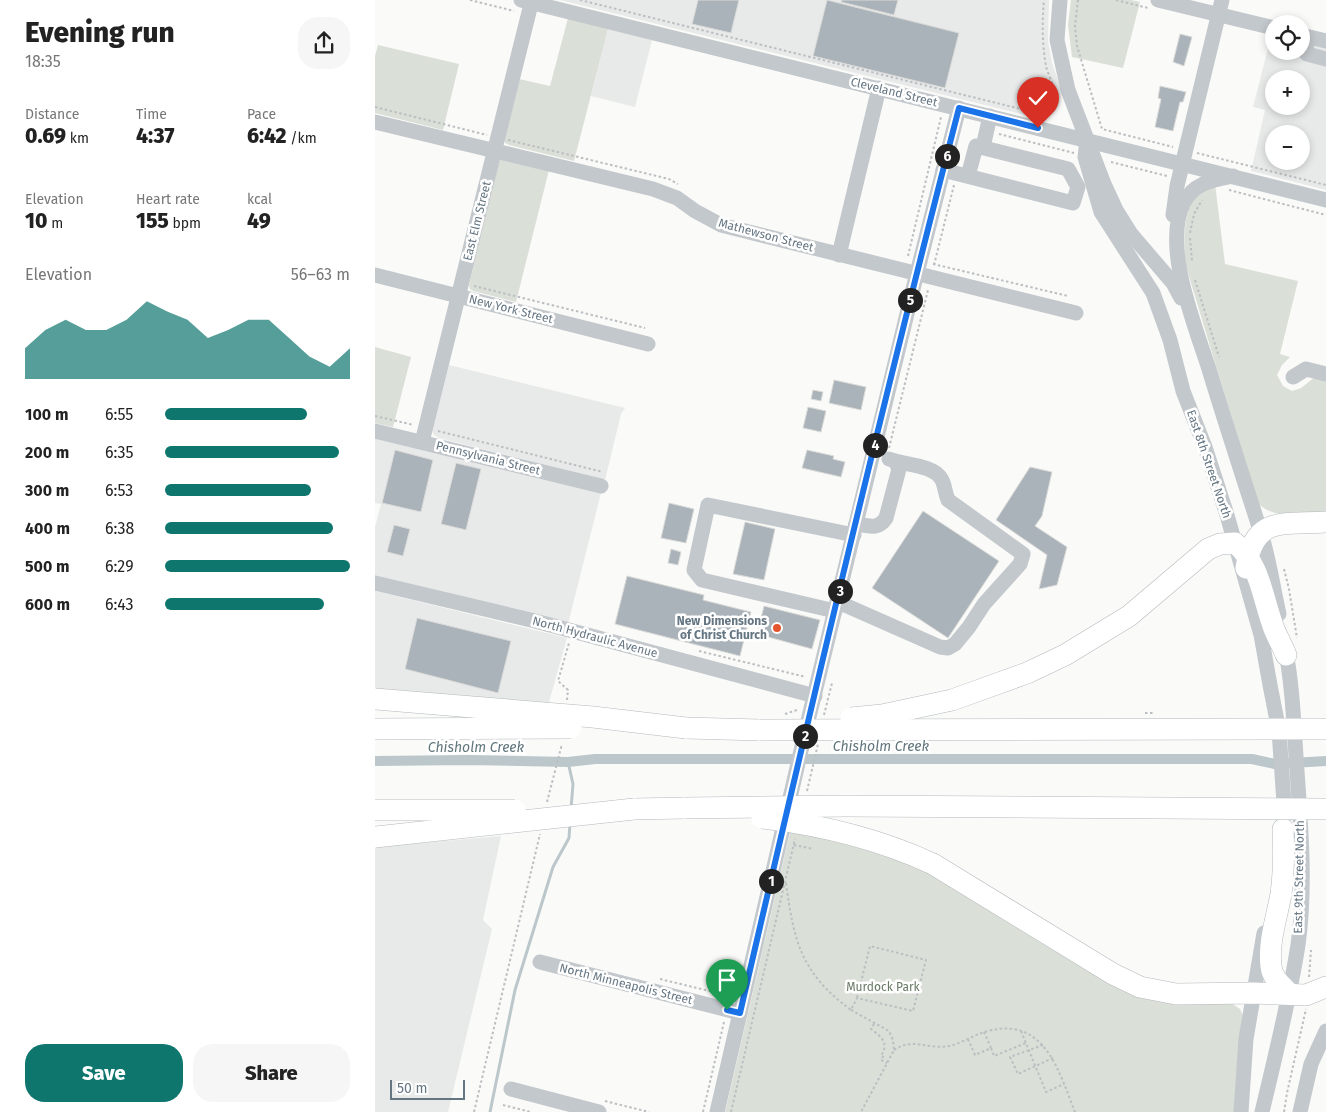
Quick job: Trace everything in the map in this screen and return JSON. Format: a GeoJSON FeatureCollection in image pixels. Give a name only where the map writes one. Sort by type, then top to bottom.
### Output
{"type":"FeatureCollection","features":[{"type":"Feature","properties":{"kind":"highway"},"geometry":{"type":"LineString","coordinates":[[760,730],[882,715],[913,709],[952,700],[1027,673],[1065,655],[1129,616],[1208,549],[1219,544],[1241,550],[1251,546],[1260,532],[1275,525],[1326,522]]}},
{"type":"Feature","properties":{"kind":"highway"},"geometry":{"type":"LineString","coordinates":[[1241,550],[1245,580]]}},
{"type":"Feature","properties":{"kind":"highway"},"geometry":{"type":"LineString","coordinates":[[1241,550],[1263,591],[1272,624],[1287,654]]}},
{"type":"Feature","properties":{"kind":"highway"},"geometry":{"type":"LineString","coordinates":[[375,699],[593,717],[686,728]]}},
{"type":"Feature","properties":{"kind":"highway"},"geometry":{"type":"LineString","coordinates":[[375,729],[1326,729]]}},
{"type":"Feature","properties":{"kind":"highway"},"geometry":{"type":"LineString","coordinates":[[375,810],[846,806],[1326,809]]}},
{"type":"Feature","properties":{"kind":"highway"},"geometry":{"type":"LineString","coordinates":[[685,808],[773,819],[833,830],[908,853],[933,864],[1075,952],[1113,974],[1135,984],[1176,994],[1253,993],[1306,995],[1326,987]]}},
{"type":"Feature","properties":{"kind":"highway"},"geometry":{"type":"LineString","coordinates":[[375,837],[634,809]]}},
{"type":"Feature","properties":{"kind":"highway"},"geometry":{"type":"LineString","coordinates":[[1283,829],[1285,861],[1271,947],[1271,966],[1275,980],[1290,994]]}},
{"type":"Feature","properties":{"kind":"street"},"geometry":{"type":"LineString","coordinates":[[1060,0],[1057,40],[1068,90],[1116,210],[1131,234],[1173,282],[1198,336],[1260,532],[1287,654]]}},
{"type":"Feature","properties":{"kind":"street"},"geometry":{"type":"LineString","coordinates":[[1158,0],[1220,7],[1265,24]]}},
{"type":"Feature","properties":{"kind":"street","name":"Cleveland Street"},"geometry":{"type":"LineString","coordinates":[[528,1],[879,88],[946,98],[959,108],[1087,140],[1184,157],[1229,183],[1326,200]]}},
{"type":"Feature","properties":{"kind":"street","name":"East Elm Street"},"geometry":{"type":"LineString","coordinates":[[424,435],[494,151],[528,1]]}},
{"type":"Feature","properties":{"kind":"street"},"geometry":{"type":"LineString","coordinates":[[1186,270],[1175,263],[1171,252],[1173,210],[1220,7]]}},
{"type":"Feature","properties":{"kind":"street"},"geometry":{"type":"LineString","coordinates":[[1310,40],[1326,42]]}},
{"type":"Feature","properties":{"kind":"street"},"geometry":{"type":"LineString","coordinates":[[1310,55],[1326,59]]}},
{"type":"Feature","properties":{"kind":"street"},"geometry":{"type":"LineString","coordinates":[[839,255],[879,88]]}},
{"type":"Feature","properties":{"kind":"street"},"geometry":{"type":"LineString","coordinates":[[888,461],[935,472],[943,482],[944,492],[948,500],[1023,554],[1020,564],[984,604],[955,644],[948,648],[940,647],[836,607],[702,580],[694,570],[708,504],[855,530],[876,528],[886,518],[888,461],[924,276],[956,173],[959,108]]}},
{"type":"Feature","properties":{"kind":"street"},"geometry":{"type":"LineString","coordinates":[[983,147],[990,116]]}},
{"type":"Feature","properties":{"kind":"street","name":"Mathewson Street"},"geometry":{"type":"LineString","coordinates":[[375,122],[653,189],[677,198],[695,211],[721,225],[1076,313]]}},
{"type":"Feature","properties":{"kind":"street","name":"East 8th Street North"},"geometry":{"type":"LineString","coordinates":[[1087,140],[1085,157],[1101,212],[1153,293],[1161,313],[1183,391],[1241,550]]}},
{"type":"Feature","properties":{"kind":"street"},"geometry":{"type":"LineString","coordinates":[[976,146],[1068,169],[1078,187],[1073,204],[956,173],[976,146]]}},
{"type":"Feature","properties":{"kind":"street"},"geometry":{"type":"LineString","coordinates":[[1198,336],[1186,270],[1177,245],[1178,223],[1182,206],[1189,194],[1197,187],[1211,180],[1229,183]]}},
{"type":"Feature","properties":{"kind":"street","name":"New York Street"},"geometry":{"type":"LineString","coordinates":[[375,275],[460,290],[648,344]]}},
{"type":"Feature","properties":{"kind":"street"},"geometry":{"type":"LineString","coordinates":[[1293,377],[1306,369],[1326,374]]}},
{"type":"Feature","properties":{"kind":"street","name":"Pennsylvania Street"},"geometry":{"type":"LineString","coordinates":[[375,430],[424,435],[602,479]]}},
{"type":"Feature","properties":{"kind":"street"},"geometry":{"type":"LineString","coordinates":[[717,1112],[806,729],[855,530],[888,461]]}},
{"type":"Feature","properties":{"kind":"street","name":"East 9th Street North"},"geometry":{"type":"LineString","coordinates":[[1245,580],[1261,635],[1292,803],[1301,892],[1298,943],[1290,994],[1262,1112]]}},
{"type":"Feature","properties":{"kind":"street","name":"North Hydraulic Avenue"},"geometry":{"type":"LineString","coordinates":[[375,583],[572,631],[815,696]]}},
{"type":"Feature","properties":{"kind":"street","name":"East 9th Street North"},"geometry":{"type":"LineString","coordinates":[[1241,1112],[1246,1039],[1253,993],[1283,829],[1292,803],[1294,729],[1287,654]]}},
{"type":"Feature","properties":{"kind":"street","name":"North Minneapolis Street"},"geometry":{"type":"LineString","coordinates":[[540,962],[740,1013]]}},
{"type":"Feature","properties":{"kind":"street"},"geometry":{"type":"LineString","coordinates":[[1300,1112],[1306,1079],[1320,1055],[1326,1031]]}},
{"type":"Feature","properties":{"kind":"street"},"geometry":{"type":"LineString","coordinates":[[511,1089],[599,1112]]}},
{"type":"Feature","properties":{"kind":"path"},"geometry":{"type":"LineString","coordinates":[[580,0],[946,98],[1041,114],[1053,100],[1054,94],[1046,66],[1043,46],[1043,0]]}},
{"type":"Feature","properties":{"kind":"path"},"geometry":{"type":"LineString","coordinates":[[1078,0],[1075,26],[1077,46],[1102,130],[1184,157],[1326,185]]}},
{"type":"Feature","properties":{"kind":"path"},"geometry":{"type":"LineString","coordinates":[[908,256],[946,98]]}},
{"type":"Feature","properties":{"kind":"path"},"geometry":{"type":"LineString","coordinates":[[986,131],[1076,153]]}},
{"type":"Feature","properties":{"kind":"path"},"geometry":{"type":"LineString","coordinates":[[1111,162],[1179,179]]}},
{"type":"Feature","properties":{"kind":"path"},"geometry":{"type":"LineString","coordinates":[[888,461],[924,276],[956,173]]}},
{"type":"Feature","properties":{"kind":"path"},"geometry":{"type":"LineString","coordinates":[[1229,183],[1326,215]]}},
{"type":"Feature","properties":{"kind":"path"},"geometry":{"type":"LineString","coordinates":[[1186,270],[1194,214],[1206,195],[1202,189],[1197,187]]}},
{"type":"Feature","properties":{"kind":"path"},"geometry":{"type":"LineString","coordinates":[[1195,278],[1221,362]]}},
{"type":"Feature","properties":{"kind":"path"},"geometry":{"type":"LineString","coordinates":[[460,290],[645,328]]}},
{"type":"Feature","properties":{"kind":"path"},"geometry":{"type":"LineString","coordinates":[[375,416],[424,435],[602,479]]}},
{"type":"Feature","properties":{"kind":"path"},"geometry":{"type":"LineString","coordinates":[[1281,562],[1291,603]]}},
{"type":"Feature","properties":{"kind":"path"},"geometry":{"type":"LineString","coordinates":[[567,708],[568,690],[558,680],[572,631]]}},
{"type":"Feature","properties":{"kind":"path"},"geometry":{"type":"LineString","coordinates":[[695,650],[806,676]]}},
{"type":"Feature","properties":{"kind":"path"},"geometry":{"type":"LineString","coordinates":[[823,722],[832,683]]}},
{"type":"Feature","properties":{"kind":"path"},"geometry":{"type":"LineString","coordinates":[[809,781],[819,738]]}},
{"type":"Feature","properties":{"kind":"path"},"geometry":{"type":"LineString","coordinates":[[547,803],[563,739]]}},
{"type":"Feature","properties":{"kind":"path"},"geometry":{"type":"LineString","coordinates":[[474,1112],[540,832]]}},
{"type":"Feature","properties":{"kind":"path"},"geometry":{"type":"LineString","coordinates":[[731,1112],[796,837]]}},
{"type":"Feature","properties":{"kind":"path"},"geometry":{"type":"LineString","coordinates":[[787,844],[813,849]]}},
{"type":"Feature","properties":{"kind":"path"},"geometry":{"type":"LineString","coordinates":[[785,881],[790,913],[798,944],[807,964],[832,996],[851,1010],[889,1031],[893,1040],[894,1050],[861,1112]]}},
{"type":"Feature","properties":{"kind":"path"},"geometry":{"type":"LineString","coordinates":[[851,1010],[857,998],[870,946],[926,960],[913,1011],[857,998]]}},
{"type":"Feature","properties":{"kind":"path"},"geometry":{"type":"LineString","coordinates":[[875,1023],[871,1030],[883,1038],[885,1046],[882,1054],[884,1055],[881,1060],[887,1064]]}},
{"type":"Feature","properties":{"kind":"path"},"geometry":{"type":"LineString","coordinates":[[894,1050],[907,1043],[936,1047],[950,1046],[984,1032],[1000,1028],[1021,1031],[1043,1044],[1053,1058],[1075,1112]]}},
{"type":"Feature","properties":{"kind":"path"},"geometry":{"type":"LineString","coordinates":[[1021,1031],[1046,1092],[1064,1084]]}},
{"type":"Feature","properties":{"kind":"path"},"geometry":{"type":"LineString","coordinates":[[984,1032],[994,1056],[1026,1043]]}},
{"type":"Feature","properties":{"kind":"path"},"geometry":{"type":"LineString","coordinates":[[968,1039],[975,1055],[991,1048]]}},
{"type":"Feature","properties":{"kind":"path"},"geometry":{"type":"LineString","coordinates":[[1043,1044],[1010,1057],[1018,1074],[1053,1058]]}},
{"type":"Feature","properties":{"kind":"path"},"geometry":{"type":"LineString","coordinates":[[1017,1047],[1020,1053]]}},
{"type":"Feature","properties":{"kind":"path"},"geometry":{"type":"LineString","coordinates":[[503,1106],[531,1112]]}},
{"type":"Feature","properties":{"kind":"shaded area"},"geometry":{"type":"Polygon","coordinates":[[[560,0],[1049,0],[1048,41],[1052,63],[1060,86],[1061,97],[1058,107],[1051,114],[1033,117],[560,0]]]}},
{"type":"Feature","properties":{"kind":"shaded area"},"geometry":{"type":"Polygon","coordinates":[[[608,29],[652,40],[635,107],[591,96],[608,29]]]}},
{"type":"Feature","properties":{"kind":"shaded area"},"geometry":{"type":"Polygon","coordinates":[[[1310,43],[1326,47],[1326,190],[1251,171],[1265,110],[1253,107],[1265,60],[1310,60],[1310,43]]]}},
{"type":"Feature","properties":{"kind":"shaded area"},"geometry":{"type":"Polygon","coordinates":[[[449,365],[625,408],[621,414],[605,480],[439,438],[434,435],[432,430],[449,365]]]}},
{"type":"Feature","properties":{"kind":"shaded area"},"geometry":{"type":"Polygon","coordinates":[[[375,436],[601,493],[568,624],[375,576],[375,527],[381,504],[375,503],[375,436]]]}},
{"type":"Feature","properties":{"kind":"shaded area"},"geometry":{"type":"Polygon","coordinates":[[[375,591],[567,638],[548,706],[375,692],[375,591]]]}},
{"type":"Feature","properties":{"kind":"shaded area"},"geometry":{"type":"Polygon","coordinates":[[[501,836],[483,920],[492,929],[448,1112],[375,1112],[375,847],[501,836]]]}},
{"type":"Feature","properties":{"kind":"green space"},"geometry":{"type":"Polygon","coordinates":[[[1071,0],[1131,0],[1140,2],[1123,68],[1072,57],[1068,25],[1071,0]]]}},
{"type":"Feature","properties":{"kind":"green space"},"geometry":{"type":"Polygon","coordinates":[[[568,18],[608,29],[574,161],[509,145],[504,140],[519,79],[550,86],[568,18]]]}},
{"type":"Feature","properties":{"kind":"green space"},"geometry":{"type":"Polygon","coordinates":[[[378,45],[459,64],[443,130],[375,113],[375,56],[378,45]]]}},
{"type":"Feature","properties":{"kind":"green space"},"geometry":{"type":"Polygon","coordinates":[[[501,159],[549,170],[516,302],[473,291],[469,285],[501,159]]]}},
{"type":"Feature","properties":{"kind":"green space"},"geometry":{"type":"Polygon","coordinates":[[[1215,184],[1225,264],[1298,281],[1280,354],[1290,357],[1282,365],[1277,375],[1283,386],[1292,391],[1301,388],[1315,377],[1326,379],[1326,513],[1280,514],[1271,512],[1257,502],[1185,263],[1184,244],[1188,212],[1197,194],[1204,188],[1215,184]]]}},
{"type":"Feature","properties":{"kind":"green space"},"geometry":{"type":"Polygon","coordinates":[[[375,347],[411,357],[393,427],[375,423],[375,347]]]}},
{"type":"Feature","properties":{"kind":"green space","name":"Murdock Park"},"geometry":{"type":"Polygon","coordinates":[[[791,828],[902,858],[1089,967],[1231,1003],[1240,1009],[1244,1018],[1238,1112],[725,1112],[791,828]]]}},
{"type":"Feature","properties":{"kind":"building"},"geometry":{"type":"Polygon","coordinates":[[[698,0],[739,0],[731,33],[692,24],[698,0]]]}},
{"type":"Feature","properties":{"kind":"building"},"geometry":{"type":"Polygon","coordinates":[[[827,0],[959,33],[945,88],[813,56],[827,0]]]}},
{"type":"Feature","properties":{"kind":"building"},"geometry":{"type":"Polygon","coordinates":[[[842,0],[898,0],[894,15],[841,2],[842,0]]]}},
{"type":"Feature","properties":{"kind":"building"},"geometry":{"type":"Polygon","coordinates":[[[1180,34],[1192,37],[1184,66],[1173,62],[1180,34]]]}},
{"type":"Feature","properties":{"kind":"building"},"geometry":{"type":"Polygon","coordinates":[[[1160,86],[1186,92],[1183,102],[1180,102],[1173,131],[1155,127],[1161,99],[1158,98],[1160,86]]]}},
{"type":"Feature","properties":{"kind":"building"},"geometry":{"type":"Polygon","coordinates":[[[834,380],[866,387],[861,410],[829,403],[834,380]]]}},
{"type":"Feature","properties":{"kind":"building"},"geometry":{"type":"Polygon","coordinates":[[[813,390],[823,392],[821,401],[811,399],[813,390]]]}},
{"type":"Feature","properties":{"kind":"building"},"geometry":{"type":"Polygon","coordinates":[[[808,407],[826,411],[821,432],[803,428],[808,407]]]}},
{"type":"Feature","properties":{"kind":"building"},"geometry":{"type":"Polygon","coordinates":[[[395,450],[433,460],[421,512],[382,503],[395,450]]]}},
{"type":"Feature","properties":{"kind":"building"},"geometry":{"type":"Polygon","coordinates":[[[807,450],[834,456],[833,459],[845,462],[841,477],[802,468],[807,450]]]}},
{"type":"Feature","properties":{"kind":"building"},"geometry":{"type":"Polygon","coordinates":[[[456,463],[481,469],[466,530],[441,524],[456,463]]]}},
{"type":"Feature","properties":{"kind":"building"},"geometry":{"type":"Polygon","coordinates":[[[1030,467],[1052,472],[1042,516],[1035,526],[1067,547],[1057,585],[1039,589],[1047,555],[996,520],[1030,467]]]}},
{"type":"Feature","properties":{"kind":"building"},"geometry":{"type":"Polygon","coordinates":[[[669,503],[694,509],[686,543],[661,538],[669,503]]]}},
{"type":"Feature","properties":{"kind":"building"},"geometry":{"type":"Polygon","coordinates":[[[923,511],[999,561],[948,638],[872,588],[923,511]]]}},
{"type":"Feature","properties":{"kind":"building"},"geometry":{"type":"Polygon","coordinates":[[[745,522],[775,529],[764,580],[733,574],[745,522]]]}},
{"type":"Feature","properties":{"kind":"building"},"geometry":{"type":"Polygon","coordinates":[[[394,525],[410,529],[403,556],[387,552],[394,525]]]}},
{"type":"Feature","properties":{"kind":"building"},"geometry":{"type":"Polygon","coordinates":[[[671,549],[681,552],[678,565],[668,563],[671,549]]]}},
{"type":"Feature","properties":{"kind":"building"},"geometry":{"type":"Polygon","coordinates":[[[627,576],[704,595],[703,600],[751,612],[740,656],[615,624],[627,576]]]}},
{"type":"Feature","properties":{"kind":"building"},"geometry":{"type":"Polygon","coordinates":[[[764,606],[820,620],[812,649],[757,634],[764,606]]]}},
{"type":"Feature","properties":{"kind":"building"},"geometry":{"type":"Polygon","coordinates":[[[417,618],[511,641],[498,693],[405,669],[417,618]]]}},
{"type":"Feature","properties":{"kind":"waterway","name":"Chisholm Creek"},"geometry":{"type":"LineString","coordinates":[[375,761],[1252,759],[1275,764],[1326,761]]}},
{"type":"Feature","properties":{"kind":"waterway"},"geometry":{"type":"LineString","coordinates":[[568,762],[573,784],[571,809]]}},
{"type":"Feature","properties":{"kind":"waterway"},"geometry":{"type":"LineString","coordinates":[[490,1112],[515,990],[553,867],[569,838],[570,823]]}},
{"type":"Feature","properties":{"kind":"place","name":"New Dimensions of Christ Church"},"geometry":{"type":"Point","coordinates":[777,628]}},
{"type":"Feature","properties":{"kind":"route"},"geometry":{"type":"LineString","coordinates":[[727,1010],[740,1013],[806,729],[959,108],[1038,128]]}}]}
